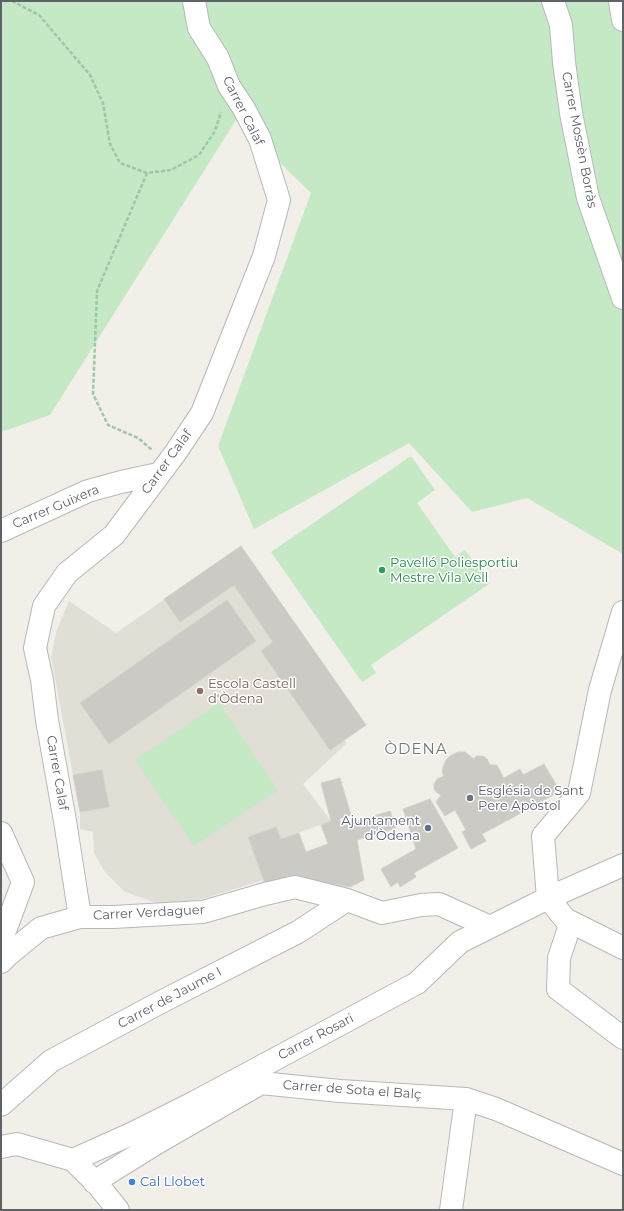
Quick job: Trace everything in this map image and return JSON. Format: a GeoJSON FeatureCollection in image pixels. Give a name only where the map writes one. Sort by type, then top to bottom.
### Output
{"type":"FeatureCollection","features":[{"type":"Feature","properties":{"kind":"street","name":"Carrer Calaf"},"geometry":{"type":"LineString","coordinates":[[80,917],[42,680],[35,648],[44,606],[67,573],[114,535],[202,413],[264,256],[279,200],[260,139],[243,107],[229,86],[218,58],[199,28],[194,1]]}},
{"type":"Feature","properties":{"kind":"street","name":"Carrer Mossèn Borràs"},"geometry":{"type":"LineString","coordinates":[[553,1],[561,25],[571,113],[588,198],[623,298]]}},
{"type":"Feature","properties":{"kind":"street"},"geometry":{"type":"LineString","coordinates":[[620,1],[623,20]]}},
{"type":"Feature","properties":{"kind":"street","name":"Carrer Guixera"},"geometry":{"type":"LineString","coordinates":[[1,531],[88,491],[163,469]]}},
{"type":"Feature","properties":{"kind":"street"},"geometry":{"type":"LineString","coordinates":[[623,612],[600,690],[579,793],[543,836],[548,898],[565,919],[623,948]]}},
{"type":"Feature","properties":{"kind":"street"},"geometry":{"type":"LineString","coordinates":[[1,833],[23,882],[6,928],[1,935]]}},
{"type":"Feature","properties":{"kind":"street","name":"Carrer Rosari"},"geometry":{"type":"LineString","coordinates":[[73,1160],[131,1134],[195,1102],[417,983],[460,942],[548,898],[623,865]]}},
{"type":"Feature","properties":{"kind":"street","name":"Carrer Verdaguer"},"geometry":{"type":"LineString","coordinates":[[1,962],[41,928],[80,917],[203,912],[295,887],[347,900],[382,912],[420,904],[439,904],[490,927]]}},
{"type":"Feature","properties":{"kind":"street","name":"Carrer de Jaume I"},"geometry":{"type":"LineString","coordinates":[[1,1105],[51,1061],[161,1002],[298,932],[347,900]]}},
{"type":"Feature","properties":{"kind":"street"},"geometry":{"type":"LineString","coordinates":[[571,922],[559,958],[558,989],[623,1038]]}},
{"type":"Feature","properties":{"kind":"street","name":"Carrer de Sota el Balç"},"geometry":{"type":"LineString","coordinates":[[94,1182],[160,1141],[262,1083],[340,1092],[466,1099],[496,1109],[623,1164]]}},
{"type":"Feature","properties":{"kind":"street"},"geometry":{"type":"LineString","coordinates":[[451,1210],[466,1099]]}},
{"type":"Feature","properties":{"kind":"street"},"geometry":{"type":"LineString","coordinates":[[1,1147],[16,1144],[73,1160],[118,1210]]}},
{"type":"Feature","properties":{"kind":"path"},"geometry":{"type":"LineString","coordinates":[[12,1],[39,15],[90,75],[103,104],[110,144],[120,163],[147,173],[171,170],[199,155],[216,131],[229,86]]}},
{"type":"Feature","properties":{"kind":"path"},"geometry":{"type":"LineString","coordinates":[[147,173],[97,291],[93,394],[108,425],[138,438],[163,469]]}},
{"type":"Feature","properties":{"kind":"shaded area","name":"Escola Castell d'Òdena"},"geometry":{"type":"Polygon","coordinates":[[[241,546],[366,725],[344,740],[347,743],[303,784],[331,821],[281,839],[276,827],[248,837],[264,880],[189,903],[157,903],[125,892],[105,872],[94,853],[93,832],[80,829],[80,812],[51,657],[57,629],[69,601],[116,633],[241,546]]]}},
{"type":"Feature","properties":{"kind":"green space"},"geometry":{"type":"Polygon","coordinates":[[[1,1],[623,1],[623,554],[527,498],[472,512],[409,443],[254,529],[218,446],[311,193],[236,120],[50,415],[1,432],[1,1]]]}},
{"type":"Feature","properties":{"kind":"green space","name":"Pavelló Poliesportiu Mestre Vila Vell"},"geometry":{"type":"Polygon","coordinates":[[[411,456],[435,490],[417,503],[455,557],[465,550],[489,584],[371,665],[376,673],[362,682],[271,552],[411,456]]]}},
{"type":"Feature","properties":{"kind":"green space"},"geometry":{"type":"Polygon","coordinates":[[[219,703],[278,790],[194,846],[135,760],[219,703]]]}},
{"type":"Feature","properties":{"kind":"building"},"geometry":{"type":"Polygon","coordinates":[[[241,546],[366,725],[330,750],[261,651],[273,642],[234,585],[180,622],[164,599],[241,546]]]}},
{"type":"Feature","properties":{"kind":"building"},"geometry":{"type":"Polygon","coordinates":[[[227,600],[256,641],[109,744],[80,703],[227,600]]]}},
{"type":"Feature","properties":{"kind":"building","name":"Església de Sant Pere Apòstol"},"geometry":{"type":"Polygon","coordinates":[[[458,752],[465,752],[474,759],[476,756],[483,756],[487,759],[490,765],[497,765],[505,781],[494,786],[512,818],[482,834],[486,841],[471,849],[462,832],[466,830],[455,810],[445,816],[436,802],[441,795],[434,789],[434,784],[437,779],[444,776],[442,772],[446,760],[458,752]]]}},
{"type":"Feature","properties":{"kind":"building"},"geometry":{"type":"Polygon","coordinates":[[[544,764],[560,791],[512,818],[494,786],[505,781],[504,778],[520,769],[523,775],[544,764]]]}},
{"type":"Feature","properties":{"kind":"building"},"geometry":{"type":"Polygon","coordinates":[[[102,770],[109,807],[80,812],[73,775],[102,770]]]}},
{"type":"Feature","properties":{"kind":"building"},"geometry":{"type":"Polygon","coordinates":[[[340,778],[351,815],[339,819],[342,826],[390,811],[396,828],[357,840],[364,880],[350,887],[288,876],[265,884],[248,837],[276,827],[281,839],[299,833],[306,852],[328,844],[321,825],[331,821],[321,783],[340,778]]]}},
{"type":"Feature","properties":{"kind":"building","name":"Ajuntament d'Òdena"},"geometry":{"type":"Polygon","coordinates":[[[430,799],[458,848],[414,873],[416,877],[400,887],[398,882],[391,887],[381,869],[416,849],[403,809],[430,799]]]}},
{"type":"Feature","properties":{"kind":"place","name":"Pavelló Poliesportiu Mestre Vila Vell"},"geometry":{"type":"Point","coordinates":[382,570]}},
{"type":"Feature","properties":{"kind":"place","name":"Escola Castell d'Òdena"},"geometry":{"type":"Point","coordinates":[200,691]}},
{"type":"Feature","properties":{"kind":"place","name":"Església de Sant Pere Apòstol"},"geometry":{"type":"Point","coordinates":[470,798]}},
{"type":"Feature","properties":{"kind":"place","name":"Ajuntament d'Òdena"},"geometry":{"type":"Point","coordinates":[428,828]}},
{"type":"Feature","properties":{"kind":"place","name":"Cal Llobet"},"geometry":{"type":"Point","coordinates":[132,1182]}},
{"type":"Feature","properties":{"kind":"district","name":"ÒDENA"},"geometry":{"type":"Point","coordinates":[416,750]}}]}
